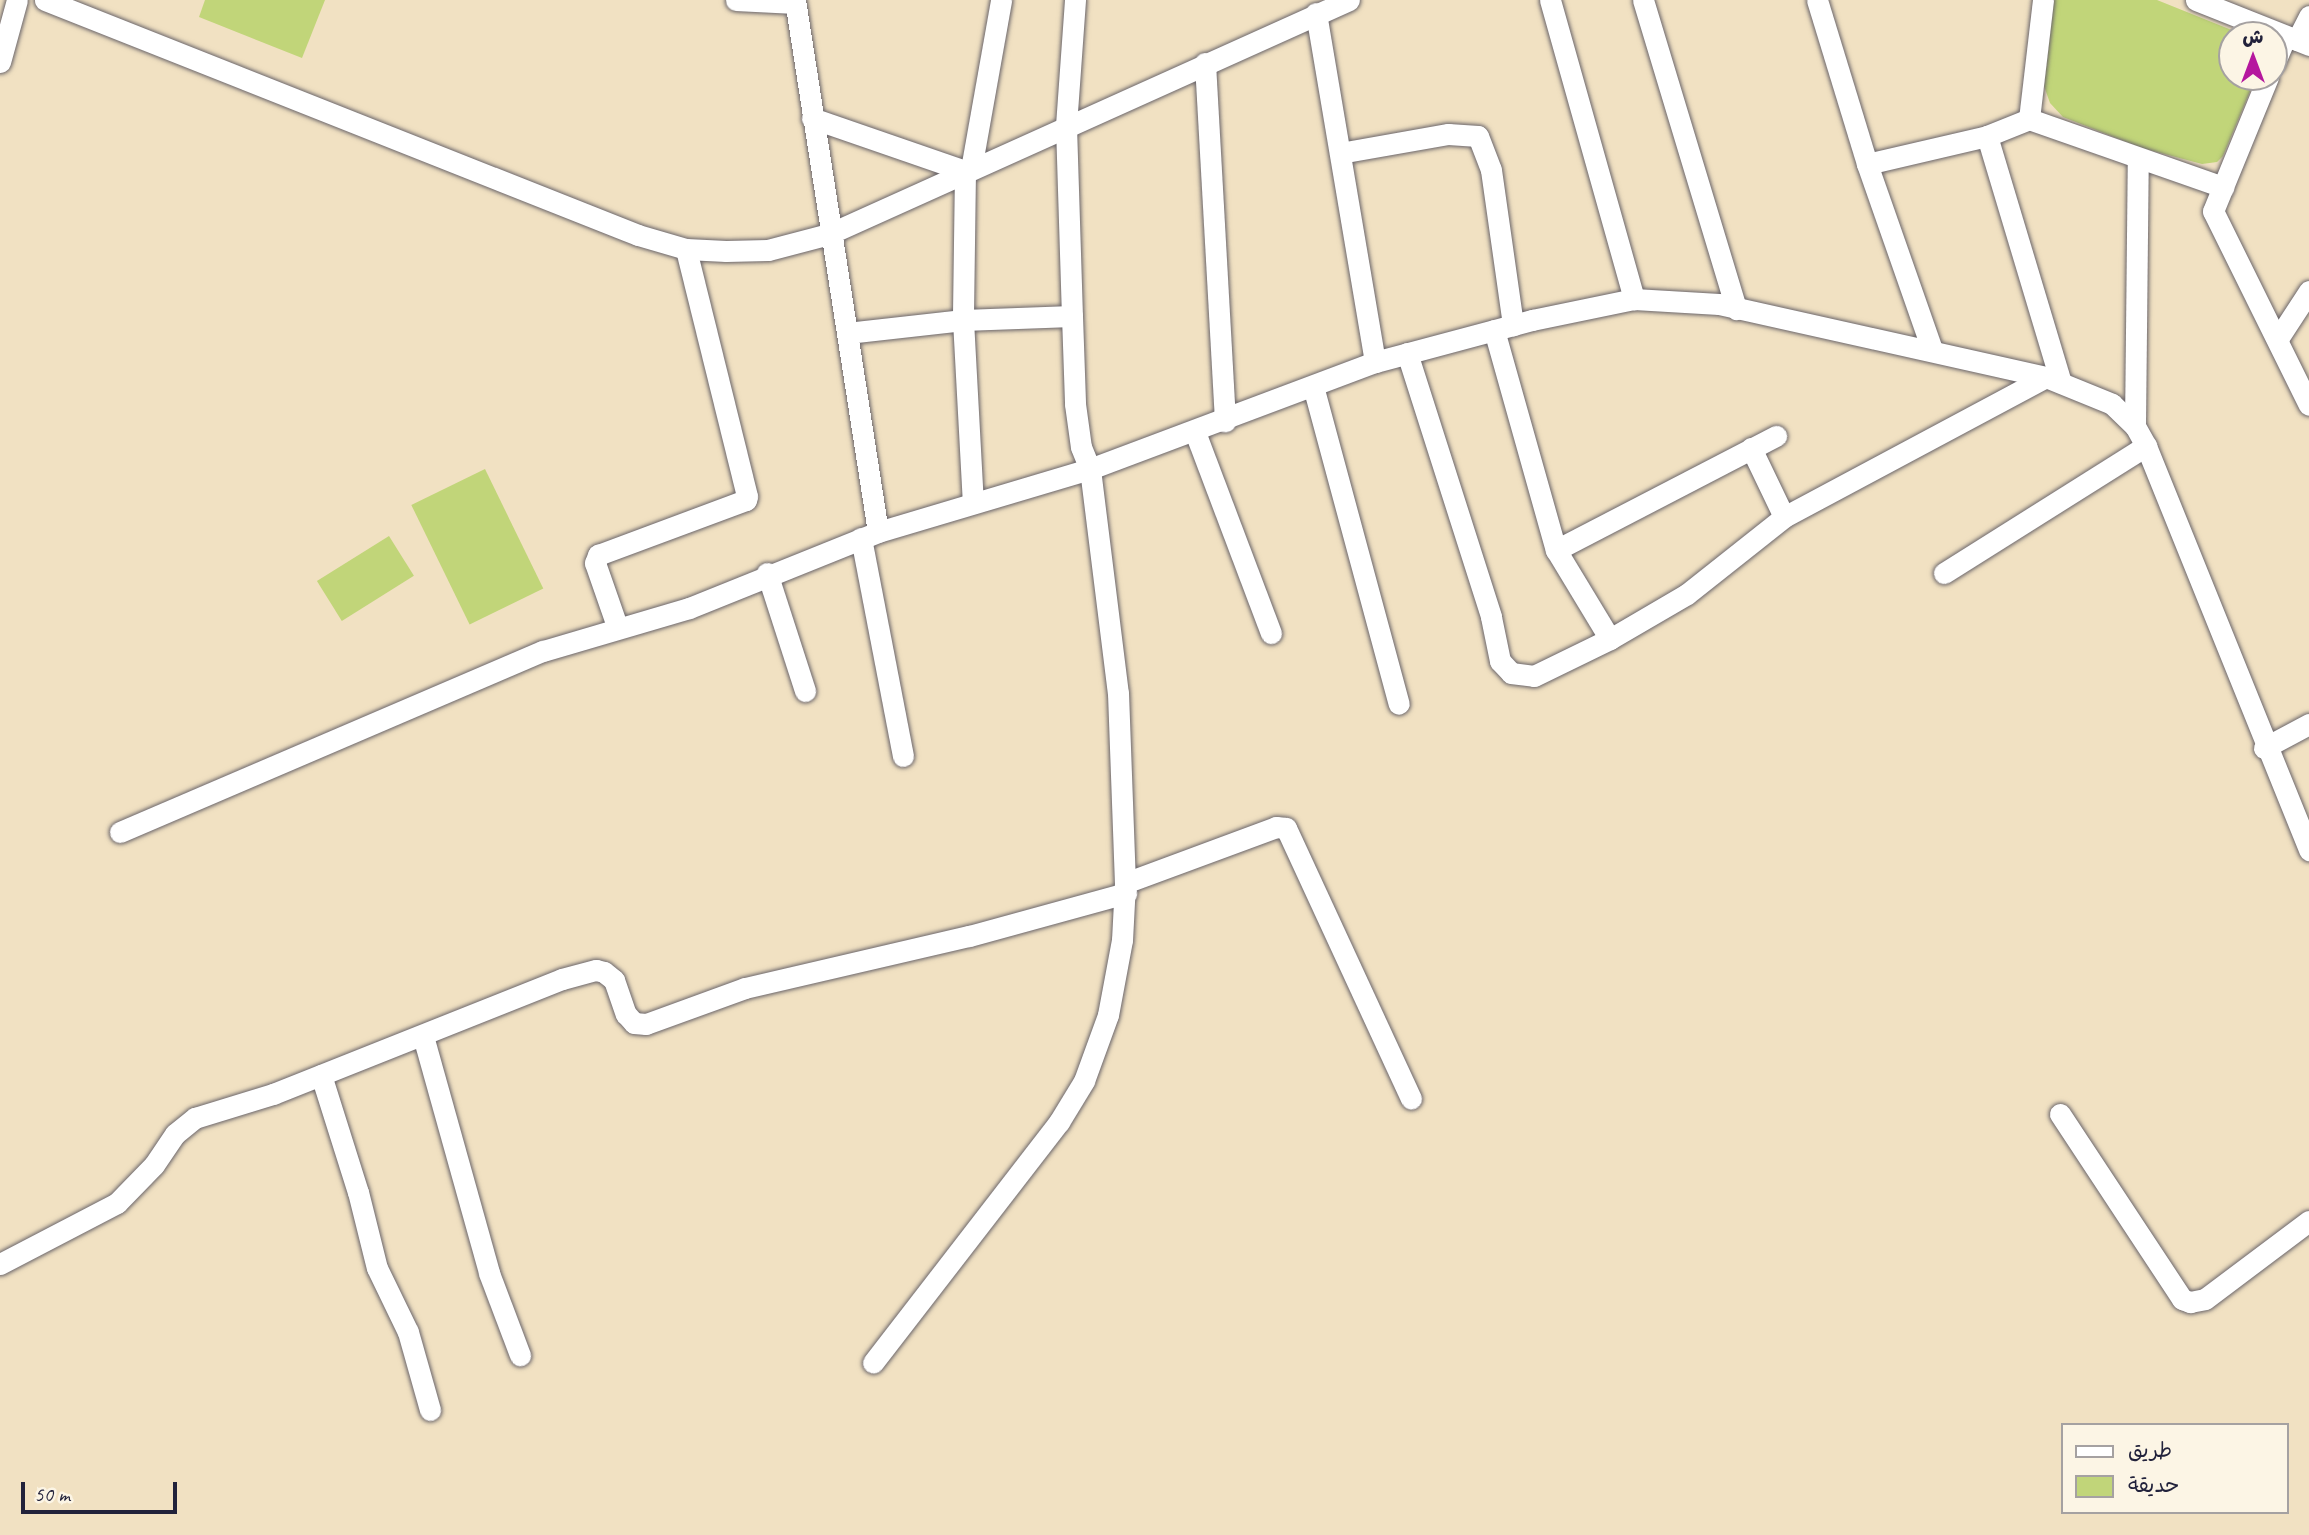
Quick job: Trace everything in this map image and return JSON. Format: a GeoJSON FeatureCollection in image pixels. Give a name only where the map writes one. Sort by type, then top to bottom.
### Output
{"type":"FeatureCollection","features":[{"type":"Feature","properties":{"kind":"street"},"geometry":{"type":"LineString","coordinates":[[0,62],[17,0]]}},
{"type":"Feature","properties":{"kind":"street"},"geometry":{"type":"LineString","coordinates":[[45,0],[638,235],[685,249],[768,250],[830,234],[1066,125],[1349,0]]}},
{"type":"Feature","properties":{"kind":"street"},"geometry":{"type":"LineString","coordinates":[[737,0],[795,1],[847,333],[869,535],[903,756]]}},
{"type":"Feature","properties":{"kind":"street"},"geometry":{"type":"LineString","coordinates":[[973,503],[963,320],[968,170],[1001,0]]}},
{"type":"Feature","properties":{"kind":"street"},"geometry":{"type":"LineString","coordinates":[[873,1363],[1059,1122],[1084,1081],[1117,977],[1126,888],[1118,693],[1090,469],[1081,447],[1075,404],[1066,125],[1075,0]]}},
{"type":"Feature","properties":{"kind":"street"},"geometry":{"type":"LineString","coordinates":[[1550,0],[1634,299]]}},
{"type":"Feature","properties":{"kind":"street"},"geometry":{"type":"LineString","coordinates":[[1643,0],[1736,309]]}},
{"type":"Feature","properties":{"kind":"street"},"geometry":{"type":"LineString","coordinates":[[1817,0],[1867,164],[1932,350]]}},
{"type":"Feature","properties":{"kind":"street"},"geometry":{"type":"LineString","coordinates":[[2029,119],[2043,0]]}},
{"type":"Feature","properties":{"kind":"street"},"geometry":{"type":"LineString","coordinates":[[2196,0],[2297,40],[2309,16]]}},
{"type":"Feature","properties":{"kind":"street"},"geometry":{"type":"LineString","coordinates":[[1316,13],[1375,362]]}},
{"type":"Feature","properties":{"kind":"street"},"geometry":{"type":"LineString","coordinates":[[1205,64],[1225,421]]}},
{"type":"Feature","properties":{"kind":"street"},"geometry":{"type":"LineString","coordinates":[[2263,91],[2213,211],[2279,337],[2309,405]]}},
{"type":"Feature","properties":{"kind":"street"},"geometry":{"type":"LineString","coordinates":[[812,118],[968,170]]}},
{"type":"Feature","properties":{"kind":"street"},"geometry":{"type":"LineString","coordinates":[[1867,164],[1986,136],[2029,119],[2080,134],[2138,159],[2223,187]]}},
{"type":"Feature","properties":{"kind":"street"},"geometry":{"type":"LineString","coordinates":[[1340,153],[1448,134],[1478,136],[1491,170],[1503,327],[1556,550],[1610,639]]}},
{"type":"Feature","properties":{"kind":"street"},"geometry":{"type":"LineString","coordinates":[[1986,136],[2053,379]]}},
{"type":"Feature","properties":{"kind":"street"},"geometry":{"type":"LineString","coordinates":[[2134,426],[2138,159]]}},
{"type":"Feature","properties":{"kind":"street"},"geometry":{"type":"LineString","coordinates":[[617,626],[595,563],[598,555],[746,500],[747,496],[685,249]]}},
{"type":"Feature","properties":{"kind":"street"},"geometry":{"type":"LineString","coordinates":[[2279,337],[2309,291]]}},
{"type":"Feature","properties":{"kind":"street"},"geometry":{"type":"LineString","coordinates":[[120,832],[543,651],[617,626],[689,608],[767,573],[869,535],[1090,469],[1225,421],[1375,362],[1503,327],[1634,299],[1736,309],[1932,350],[2053,379],[2112,404],[2134,426],[2146,446],[2264,748],[2309,850]]}},
{"type":"Feature","properties":{"kind":"street"},"geometry":{"type":"LineString","coordinates":[[847,333],[963,320],[1072,316]]}},
{"type":"Feature","properties":{"kind":"street"},"geometry":{"type":"LineString","coordinates":[[1407,353],[1491,617],[1500,661],[1511,673],[1534,676],[1610,639],[1687,594],[1784,517],[2053,379]]}},
{"type":"Feature","properties":{"kind":"street"},"geometry":{"type":"LineString","coordinates":[[1313,386],[1399,704]]}},
{"type":"Feature","properties":{"kind":"street"},"geometry":{"type":"LineString","coordinates":[[1195,432],[1271,633]]}},
{"type":"Feature","properties":{"kind":"street"},"geometry":{"type":"LineString","coordinates":[[1556,550],[1776,436]]}},
{"type":"Feature","properties":{"kind":"street"},"geometry":{"type":"LineString","coordinates":[[1944,573],[2146,446]]}},
{"type":"Feature","properties":{"kind":"street"},"geometry":{"type":"LineString","coordinates":[[1751,448],[1784,517]]}},
{"type":"Feature","properties":{"kind":"street"},"geometry":{"type":"LineString","coordinates":[[767,573],[805,691]]}},
{"type":"Feature","properties":{"kind":"street"},"geometry":{"type":"LineString","coordinates":[[2264,748],[2309,724]]}},
{"type":"Feature","properties":{"kind":"street"},"geometry":{"type":"LineString","coordinates":[[0,1264],[117,1203],[154,1165],[175,1134],[195,1118],[321,1075],[596,970],[614,980],[634,1023],[646,1024],[745,988],[1126,888],[1276,827],[1286,828],[1411,1099]]}},
{"type":"Feature","properties":{"kind":"street"},"geometry":{"type":"LineString","coordinates":[[423,1036],[489,1273],[520,1355]]}},
{"type":"Feature","properties":{"kind":"street"},"geometry":{"type":"LineString","coordinates":[[321,1075],[358,1192],[377,1268],[408,1332],[430,1409]]}},
{"type":"Feature","properties":{"kind":"street"},"geometry":{"type":"LineString","coordinates":[[2060,1114],[2182,1298],[2190,1302],[2205,1299],[2309,1221]]}},
{"type":"Feature","properties":{"kind":"green space"},"geometry":{"type":"Polygon","coordinates":[[[205,0],[325,0],[302,58],[199,17],[205,0]]]}},
{"type":"Feature","properties":{"kind":"green space"},"geometry":{"type":"Polygon","coordinates":[[[2054,0],[2157,0],[2218,25],[2218,91],[2250,91],[2223,156],[2217,162],[2202,164],[2142,148],[2063,117],[2050,103],[2044,86],[2054,0]]]}},
{"type":"Feature","properties":{"kind":"green space"},"geometry":{"type":"Polygon","coordinates":[[[485,469],[543,589],[470,624],[411,505],[485,469]]]}},
{"type":"Feature","properties":{"kind":"green space"},"geometry":{"type":"Polygon","coordinates":[[[389,536],[414,576],[342,621],[317,581],[389,536]]]}}]}
